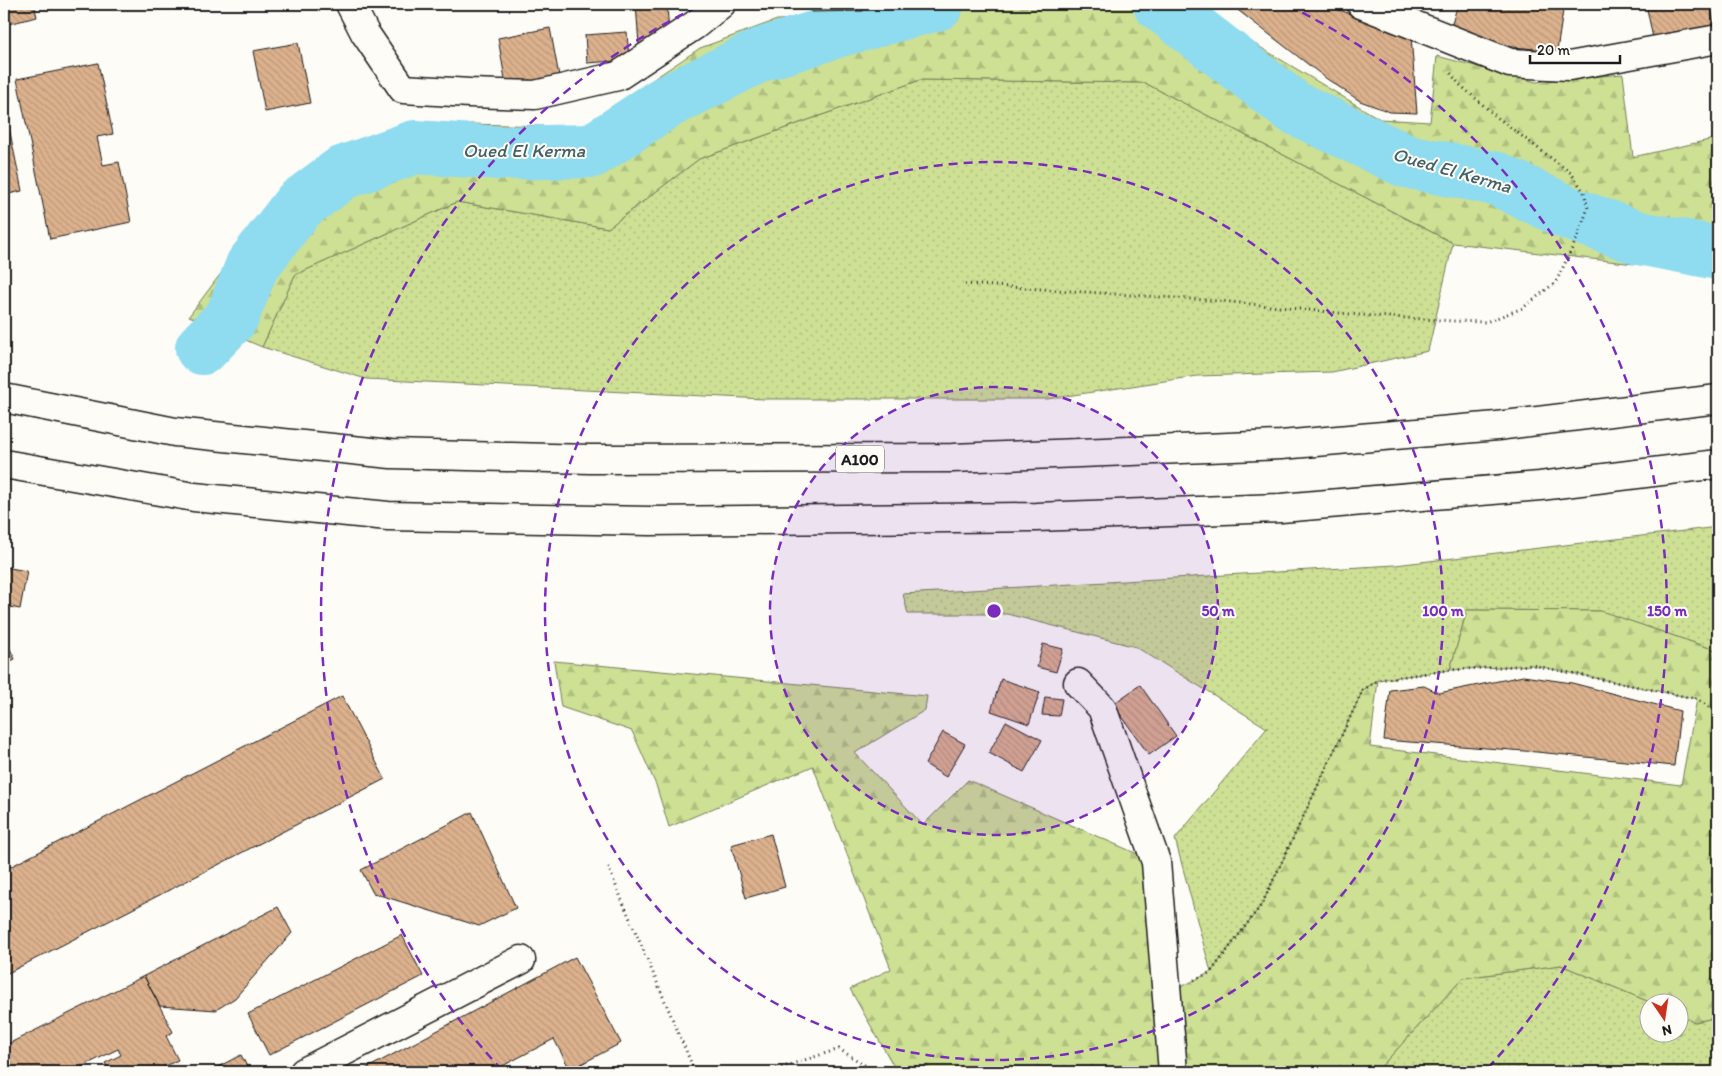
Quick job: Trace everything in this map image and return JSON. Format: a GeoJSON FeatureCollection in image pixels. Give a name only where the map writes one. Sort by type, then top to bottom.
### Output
{"type":"FeatureCollection","features":[{"type":"Feature","properties":{"kind":"main road"},"geometry":{"type":"LineString","coordinates":[[350,4],[365,33],[404,89],[470,94],[535,95],[618,76],[695,25],[722,4]]}},
{"type":"Feature","properties":{"kind":"main road"},"geometry":{"type":"LineString","coordinates":[[1361,4],[1419,16],[1510,63],[1569,66],[1718,39]]}},
{"type":"Feature","properties":{"kind":"main road","name":"A100"},"geometry":{"type":"LineString","coordinates":[[4,398],[176,432],[391,454],[590,459],[952,458],[1280,445],[1497,426],[1718,399]]}},
{"type":"Feature","properties":{"kind":"main road"},"geometry":{"type":"LineString","coordinates":[[4,464],[194,497],[388,516],[650,521],[1036,517],[1281,508],[1540,486],[1718,464]]}},
{"type":"Feature","properties":{"kind":"main road"},"geometry":{"type":"LineString","coordinates":[[1078,683],[1102,708],[1156,862],[1173,1072]]}},
{"type":"Feature","properties":{"kind":"main road"},"geometry":{"type":"LineString","coordinates":[[304,1072],[521,960]]}},
{"type":"Feature","properties":{"kind":"path"},"geometry":{"type":"LineString","coordinates":[[965,284],[1221,301],[1359,315],[1454,321],[1486,322],[1523,308],[1556,282],[1578,236],[1588,208],[1584,192],[1571,173],[1498,118],[1459,84],[1448,70]]}},
{"type":"Feature","properties":{"kind":"path"},"geometry":{"type":"LineString","coordinates":[[1167,994],[1211,972],[1262,904],[1363,690],[1378,680],[1450,670],[1532,665],[1697,699],[1718,713]]}},
{"type":"Feature","properties":{"kind":"path"},"geometry":{"type":"LineString","coordinates":[[608,866],[694,1072]]}},
{"type":"Feature","properties":{"kind":"path"},"geometry":{"type":"LineString","coordinates":[[767,1072],[839,1049],[876,1072]]}},
{"type":"Feature","properties":{"kind":"green space"},"geometry":{"type":"Polygon","coordinates":[[[871,4],[1193,4],[1223,25],[1380,119],[1430,122],[1437,56],[1536,82],[1623,74],[1633,157],[1718,138],[1718,271],[1695,271],[1453,243],[1145,83],[920,80],[699,159],[608,228],[457,202],[295,275],[262,347],[189,316],[267,212],[373,140],[470,124],[582,127],[700,48],[777,20],[870,16],[871,4]]]}},
{"type":"Feature","properties":{"kind":"green space"},"geometry":{"type":"Polygon","coordinates":[[[920,80],[1145,83],[1453,243],[1428,351],[1332,372],[1197,376],[1047,399],[764,399],[366,379],[262,347],[295,275],[457,202],[608,228],[699,159],[920,80]]]}},
{"type":"Feature","properties":{"kind":"green space"},"geometry":{"type":"Polygon","coordinates":[[[1718,527],[1718,651],[1600,611],[1467,610],[1450,670],[1378,680],[1363,690],[1262,904],[1211,972],[1175,839],[1267,728],[1136,647],[1007,614],[908,614],[903,594],[1395,565],[1718,527]]]}},
{"type":"Feature","properties":{"kind":"green space"},"geometry":{"type":"Polygon","coordinates":[[[1467,610],[1601,611],[1718,651],[1718,1017],[1695,1022],[1690,1020],[1690,994],[1640,994],[1640,998],[1561,965],[1463,978],[1376,1072],[897,1072],[850,989],[891,969],[813,766],[669,827],[656,785],[632,731],[561,707],[554,661],[927,696],[925,710],[855,753],[923,825],[968,780],[1156,862],[1167,994],[1211,972],[1262,904],[1363,690],[1378,680],[1370,747],[1681,785],[1697,699],[1532,665],[1450,670],[1467,610]]]}},
{"type":"Feature","properties":{"kind":"green space"},"geometry":{"type":"Polygon","coordinates":[[[1561,965],[1640,998],[1640,1044],[1690,1044],[1690,1020],[1695,1022],[1718,1017],[1718,1072],[1376,1072],[1463,978],[1561,965]]]}},
{"type":"Feature","properties":{"kind":"building"},"geometry":{"type":"Polygon","coordinates":[[[4,4],[34,4],[37,17],[4,25],[4,4]]]}},
{"type":"Feature","properties":{"kind":"building"},"geometry":{"type":"Polygon","coordinates":[[[636,4],[667,4],[669,35],[652,43],[639,45],[636,4]]]}},
{"type":"Feature","properties":{"kind":"building"},"geometry":{"type":"Polygon","coordinates":[[[811,4],[862,4],[863,11],[811,12],[811,4]]]}},
{"type":"Feature","properties":{"kind":"building"},"geometry":{"type":"Polygon","coordinates":[[[1230,4],[1323,4],[1411,36],[1417,113],[1390,112],[1360,101],[1327,79],[1230,4]]]}},
{"type":"Feature","properties":{"kind":"building"},"geometry":{"type":"Polygon","coordinates":[[[1458,4],[1564,4],[1557,51],[1491,45],[1451,27],[1458,4]]]}},
{"type":"Feature","properties":{"kind":"building"},"geometry":{"type":"Polygon","coordinates":[[[1646,4],[1710,4],[1715,29],[1654,43],[1646,4]]]}},
{"type":"Feature","properties":{"kind":"building"},"geometry":{"type":"Polygon","coordinates":[[[550,28],[559,76],[506,85],[498,38],[550,28]]]}},
{"type":"Feature","properties":{"kind":"building"},"geometry":{"type":"Polygon","coordinates":[[[627,32],[629,60],[587,63],[585,35],[627,32]]]}},
{"type":"Feature","properties":{"kind":"building"},"geometry":{"type":"Polygon","coordinates":[[[298,43],[310,103],[265,112],[253,51],[298,43]]]}},
{"type":"Feature","properties":{"kind":"building"},"geometry":{"type":"Polygon","coordinates":[[[98,63],[113,134],[97,137],[103,165],[119,162],[131,222],[50,239],[17,79],[98,63]]]}},
{"type":"Feature","properties":{"kind":"building"},"geometry":{"type":"Polygon","coordinates":[[[4,108],[22,191],[4,195],[4,108]]]}},
{"type":"Feature","properties":{"kind":"building"},"geometry":{"type":"Polygon","coordinates":[[[4,567],[27,571],[20,609],[4,606],[4,567]]]}},
{"type":"Feature","properties":{"kind":"building"},"geometry":{"type":"Polygon","coordinates":[[[1043,644],[1063,649],[1056,672],[1037,667],[1043,644]]]}},
{"type":"Feature","properties":{"kind":"building"},"geometry":{"type":"Polygon","coordinates":[[[8,645],[15,659],[4,664],[4,646],[8,645]]]}},
{"type":"Feature","properties":{"kind":"building"},"geometry":{"type":"Polygon","coordinates":[[[1523,676],[1572,683],[1680,711],[1674,766],[1537,752],[1384,740],[1390,690],[1424,686],[1439,693],[1523,676]]]}},
{"type":"Feature","properties":{"kind":"building"},"geometry":{"type":"Polygon","coordinates":[[[1001,679],[1040,692],[1029,724],[991,711],[1001,679]]]}},
{"type":"Feature","properties":{"kind":"building"},"geometry":{"type":"Polygon","coordinates":[[[1140,685],[1176,736],[1149,755],[1113,704],[1140,685]]]}},
{"type":"Feature","properties":{"kind":"building"},"geometry":{"type":"Polygon","coordinates":[[[342,696],[385,779],[4,975],[4,870],[342,696]]]}},
{"type":"Feature","properties":{"kind":"building"},"geometry":{"type":"Polygon","coordinates":[[[1045,697],[1062,699],[1059,716],[1042,715],[1045,697]]]}},
{"type":"Feature","properties":{"kind":"building"},"geometry":{"type":"Polygon","coordinates":[[[1006,721],[1042,740],[1024,772],[989,753],[1006,721]]]}},
{"type":"Feature","properties":{"kind":"building"},"geometry":{"type":"Polygon","coordinates":[[[943,732],[965,744],[946,777],[925,764],[943,732]]]}},
{"type":"Feature","properties":{"kind":"building"},"geometry":{"type":"Polygon","coordinates":[[[472,812],[516,908],[479,926],[373,893],[361,870],[472,812]]]}},
{"type":"Feature","properties":{"kind":"building"},"geometry":{"type":"Polygon","coordinates":[[[771,834],[785,887],[746,898],[731,845],[771,834]]]}},
{"type":"Feature","properties":{"kind":"building"},"geometry":{"type":"Polygon","coordinates":[[[278,907],[292,933],[235,998],[216,1010],[160,1006],[144,976],[278,907]]]}},
{"type":"Feature","properties":{"kind":"building"},"geometry":{"type":"Polygon","coordinates":[[[402,935],[423,976],[269,1055],[248,1014],[402,935]]]}},
{"type":"Feature","properties":{"kind":"building"},"geometry":{"type":"Polygon","coordinates":[[[575,957],[621,1043],[570,1070],[554,1039],[491,1072],[360,1072],[575,957]]]}},
{"type":"Feature","properties":{"kind":"building"},"geometry":{"type":"Polygon","coordinates":[[[144,976],[173,1032],[166,1036],[178,1060],[153,1072],[110,1072],[105,1063],[121,1055],[118,1049],[71,1072],[4,1072],[4,1046],[144,976]]]}},
{"type":"Feature","properties":{"kind":"building"},"geometry":{"type":"Polygon","coordinates":[[[241,1055],[250,1072],[210,1071],[241,1055]]]}},
{"type":"Feature","properties":{"kind":"waterway","name":"Oued El Kerma"},"geometry":{"type":"LineString","coordinates":[[202,348],[232,317],[252,266],[299,205],[342,173],[415,147],[501,153],[592,151],[663,104],[760,55],[840,30],[937,4]]}},
{"type":"Feature","properties":{"kind":"waterway","name":"Oued El Kerma"},"geometry":{"type":"LineString","coordinates":[[1160,4],[1293,107],[1406,161],[1497,179],[1568,213],[1639,238],[1718,253]]}}]}
